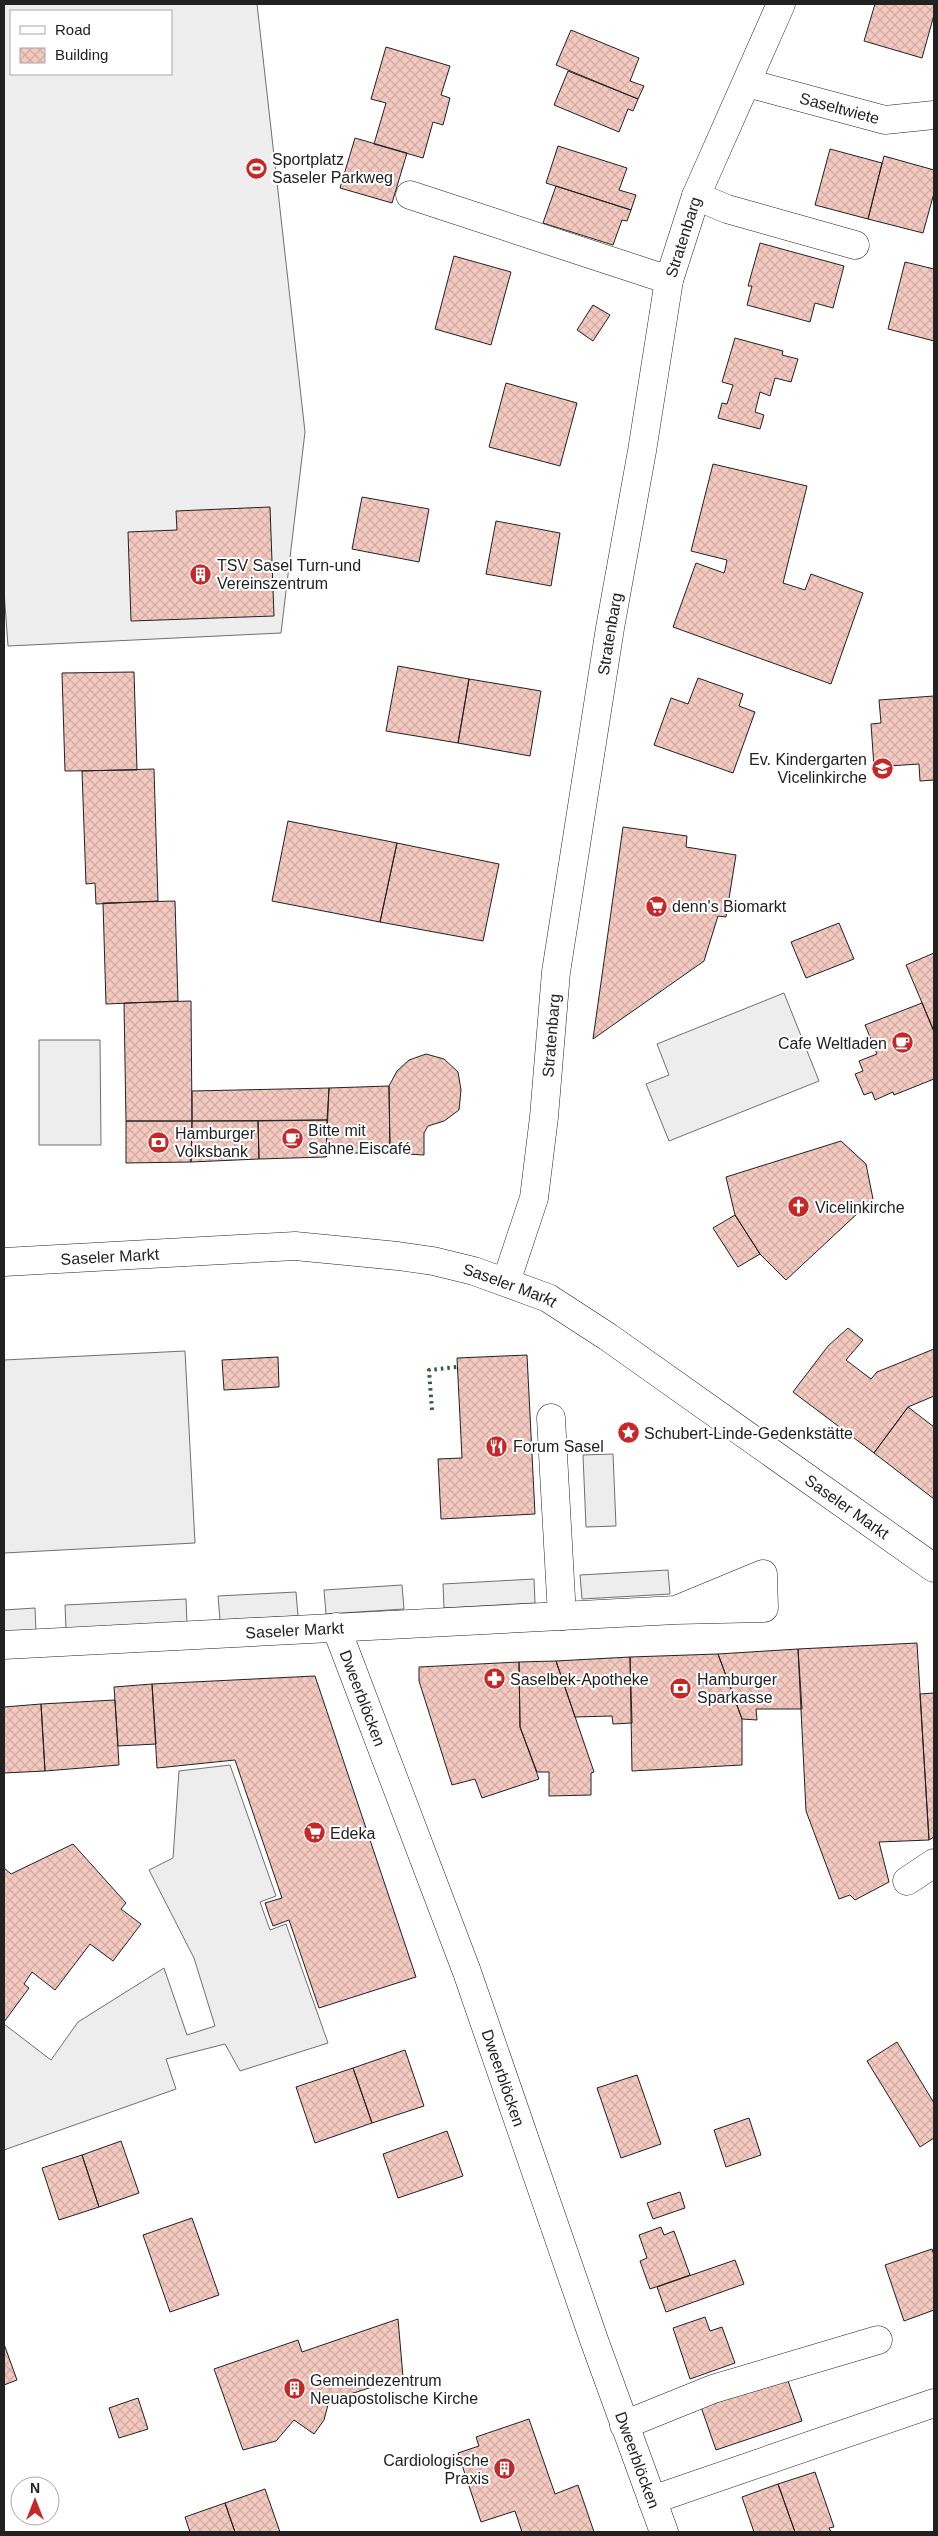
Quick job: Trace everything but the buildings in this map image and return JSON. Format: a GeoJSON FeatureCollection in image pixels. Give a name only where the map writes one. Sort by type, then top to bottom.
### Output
{"type":"FeatureCollection","features":[{"type":"Feature","properties":{"kind":"street","name":"Stratenbarg"},"geometry":{"type":"LineString","coordinates":[[506,1282],[534,1198],[544,1117],[556,972],[610,628],[642,451],[669,280],[696,196],[781,4]]}},
{"type":"Feature","properties":{"kind":"street","name":"Saseltwiete"},"geometry":{"type":"LineString","coordinates":[[747,83],[885,120],[934,115]]}},
{"type":"Feature","properties":{"kind":"street"},"geometry":{"type":"LineString","coordinates":[[410,195],[669,280]]}},
{"type":"Feature","properties":{"kind":"street"},"geometry":{"type":"LineString","coordinates":[[696,196],[727,209],[855,245]]}},
{"type":"Feature","properties":{"kind":"street","name":"Saseler Markt"},"geometry":{"type":"LineString","coordinates":[[4,1262],[295,1246],[366,1252],[433,1261],[506,1282],[548,1298],[608,1337],[934,1568]]}},
{"type":"Feature","properties":{"kind":"street"},"geometry":{"type":"LineString","coordinates":[[551,1418],[562,1616]]}},
{"type":"Feature","properties":{"kind":"street","name":"Saseler Markt"},"geometry":{"type":"LineString","coordinates":[[4,1645],[676,1610]]}},
{"type":"Feature","properties":{"kind":"street","name":"Dweerblöcken"},"geometry":{"type":"LineString","coordinates":[[336,1627],[467,1972],[624,2425],[664,2532]]}},
{"type":"Feature","properties":{"kind":"street"},"geometry":{"type":"LineString","coordinates":[[907,1880],[934,1863]]}},
{"type":"Feature","properties":{"kind":"street"},"geometry":{"type":"LineString","coordinates":[[624,2425],[713,2389],[878,2340]]}},
{"type":"Feature","properties":{"kind":"street"},"geometry":{"type":"LineString","coordinates":[[652,2500],[934,2403]]}},
{"type":"Feature","properties":{"kind":"shaded area"},"geometry":{"type":"Polygon","coordinates":[[[4,4],[257,4],[305,432],[281,633],[8,646],[4,591],[4,4]]]}},
{"type":"Feature","properties":{"kind":"shaded area"},"geometry":{"type":"Polygon","coordinates":[[[784,993],[819,1081],[669,1141],[646,1084],[669,1075],[657,1044],[784,993]]]}},
{"type":"Feature","properties":{"kind":"shaded area"},"geometry":{"type":"Polygon","coordinates":[[[39,1040],[100,1040],[101,1145],[39,1145],[39,1040]]]}},
{"type":"Feature","properties":{"kind":"shaded area"},"geometry":{"type":"Polygon","coordinates":[[[185,1351],[195,1543],[4,1553],[4,1360],[185,1351]]]}},
{"type":"Feature","properties":{"kind":"shaded area"},"geometry":{"type":"Polygon","coordinates":[[[613,1454],[616,1526],[586,1527],[583,1455],[613,1454]]]}},
{"type":"Feature","properties":{"kind":"shaded area"},"geometry":{"type":"Polygon","coordinates":[[[668,1570],[670,1594],[582,1599],[580,1575],[668,1570]]]}},
{"type":"Feature","properties":{"kind":"shaded area"},"geometry":{"type":"Polygon","coordinates":[[[534,1579],[535,1603],[444,1608],[443,1584],[534,1579]]]}},
{"type":"Feature","properties":{"kind":"shaded area"},"geometry":{"type":"Polygon","coordinates":[[[402,1585],[404,1609],[326,1614],[324,1590],[402,1585]]]}},
{"type":"Feature","properties":{"kind":"shaded area"},"geometry":{"type":"Polygon","coordinates":[[[296,1592],[298,1616],[220,1620],[218,1596],[296,1592]]]}},
{"type":"Feature","properties":{"kind":"shaded area"},"geometry":{"type":"Polygon","coordinates":[[[186,1599],[187,1623],[66,1629],[65,1605],[186,1599]]]}},
{"type":"Feature","properties":{"kind":"shaded area"},"geometry":{"type":"Polygon","coordinates":[[[35,1608],[36,1632],[4,1634],[4,1610],[35,1608]]]}},
{"type":"Feature","properties":{"kind":"shaded area"},"geometry":{"type":"Polygon","coordinates":[[[230,1765],[276,1896],[260,1902],[270,1930],[286,1924],[328,2043],[240,2071],[225,2044],[166,2059],[176,2089],[4,2150],[4,2024],[51,2060],[78,2022],[164,1968],[187,2035],[215,2026],[194,1958],[149,1870],[173,1858],[179,1771],[230,1765]]]}},
{"type":"Feature","properties":{"kind":"hedge"},"geometry":{"type":"LineString","coordinates":[[432,1410],[429,1370],[457,1367]]}},
{"type":"Feature","properties":{"kind":"place","name":"Sportplatz Saseler Parkweg"},"geometry":{"type":"Point","coordinates":[256,168]}},
{"type":"Feature","properties":{"kind":"place","name":"TSV Sasel Turn-und Vereinszentrum"},"geometry":{"type":"Point","coordinates":[201,574]}},
{"type":"Feature","properties":{"kind":"place","name":"Ev. Kindergarten Vicelinkirche"},"geometry":{"type":"Point","coordinates":[883,768]}},
{"type":"Feature","properties":{"kind":"place","name":"denn's Biomarkt"},"geometry":{"type":"Point","coordinates":[656,906]}},
{"type":"Feature","properties":{"kind":"place","name":"Cafe Weltladen"},"geometry":{"type":"Point","coordinates":[903,1043]}},
{"type":"Feature","properties":{"kind":"place","name":"Bitte mit Sahne Eiscafé"},"geometry":{"type":"Point","coordinates":[292,1139]}},
{"type":"Feature","properties":{"kind":"place","name":"Hamburger Volksbank"},"geometry":{"type":"Point","coordinates":[159,1142]}},
{"type":"Feature","properties":{"kind":"place","name":"Vicelinkirche"},"geometry":{"type":"Point","coordinates":[799,1207]}},
{"type":"Feature","properties":{"kind":"place","name":"Schubert-Linde-Gedenkstätte"},"geometry":{"type":"Point","coordinates":[628,1433]}},
{"type":"Feature","properties":{"kind":"place","name":"Forum Sasel"},"geometry":{"type":"Point","coordinates":[497,1446]}},
{"type":"Feature","properties":{"kind":"place","name":"Saselbek-Apotheke"},"geometry":{"type":"Point","coordinates":[494,1679]}},
{"type":"Feature","properties":{"kind":"place","name":"Hamburger Sparkasse"},"geometry":{"type":"Point","coordinates":[681,1688]}},
{"type":"Feature","properties":{"kind":"place","name":"Edeka"},"geometry":{"type":"Point","coordinates":[314,1833]}},
{"type":"Feature","properties":{"kind":"place","name":"Gemeindezentrum Neuapostolische Kirche"},"geometry":{"type":"Point","coordinates":[294,2389]}},
{"type":"Feature","properties":{"kind":"place","name":"Cardiologische Praxis"},"geometry":{"type":"Point","coordinates":[505,2469]}}]}
